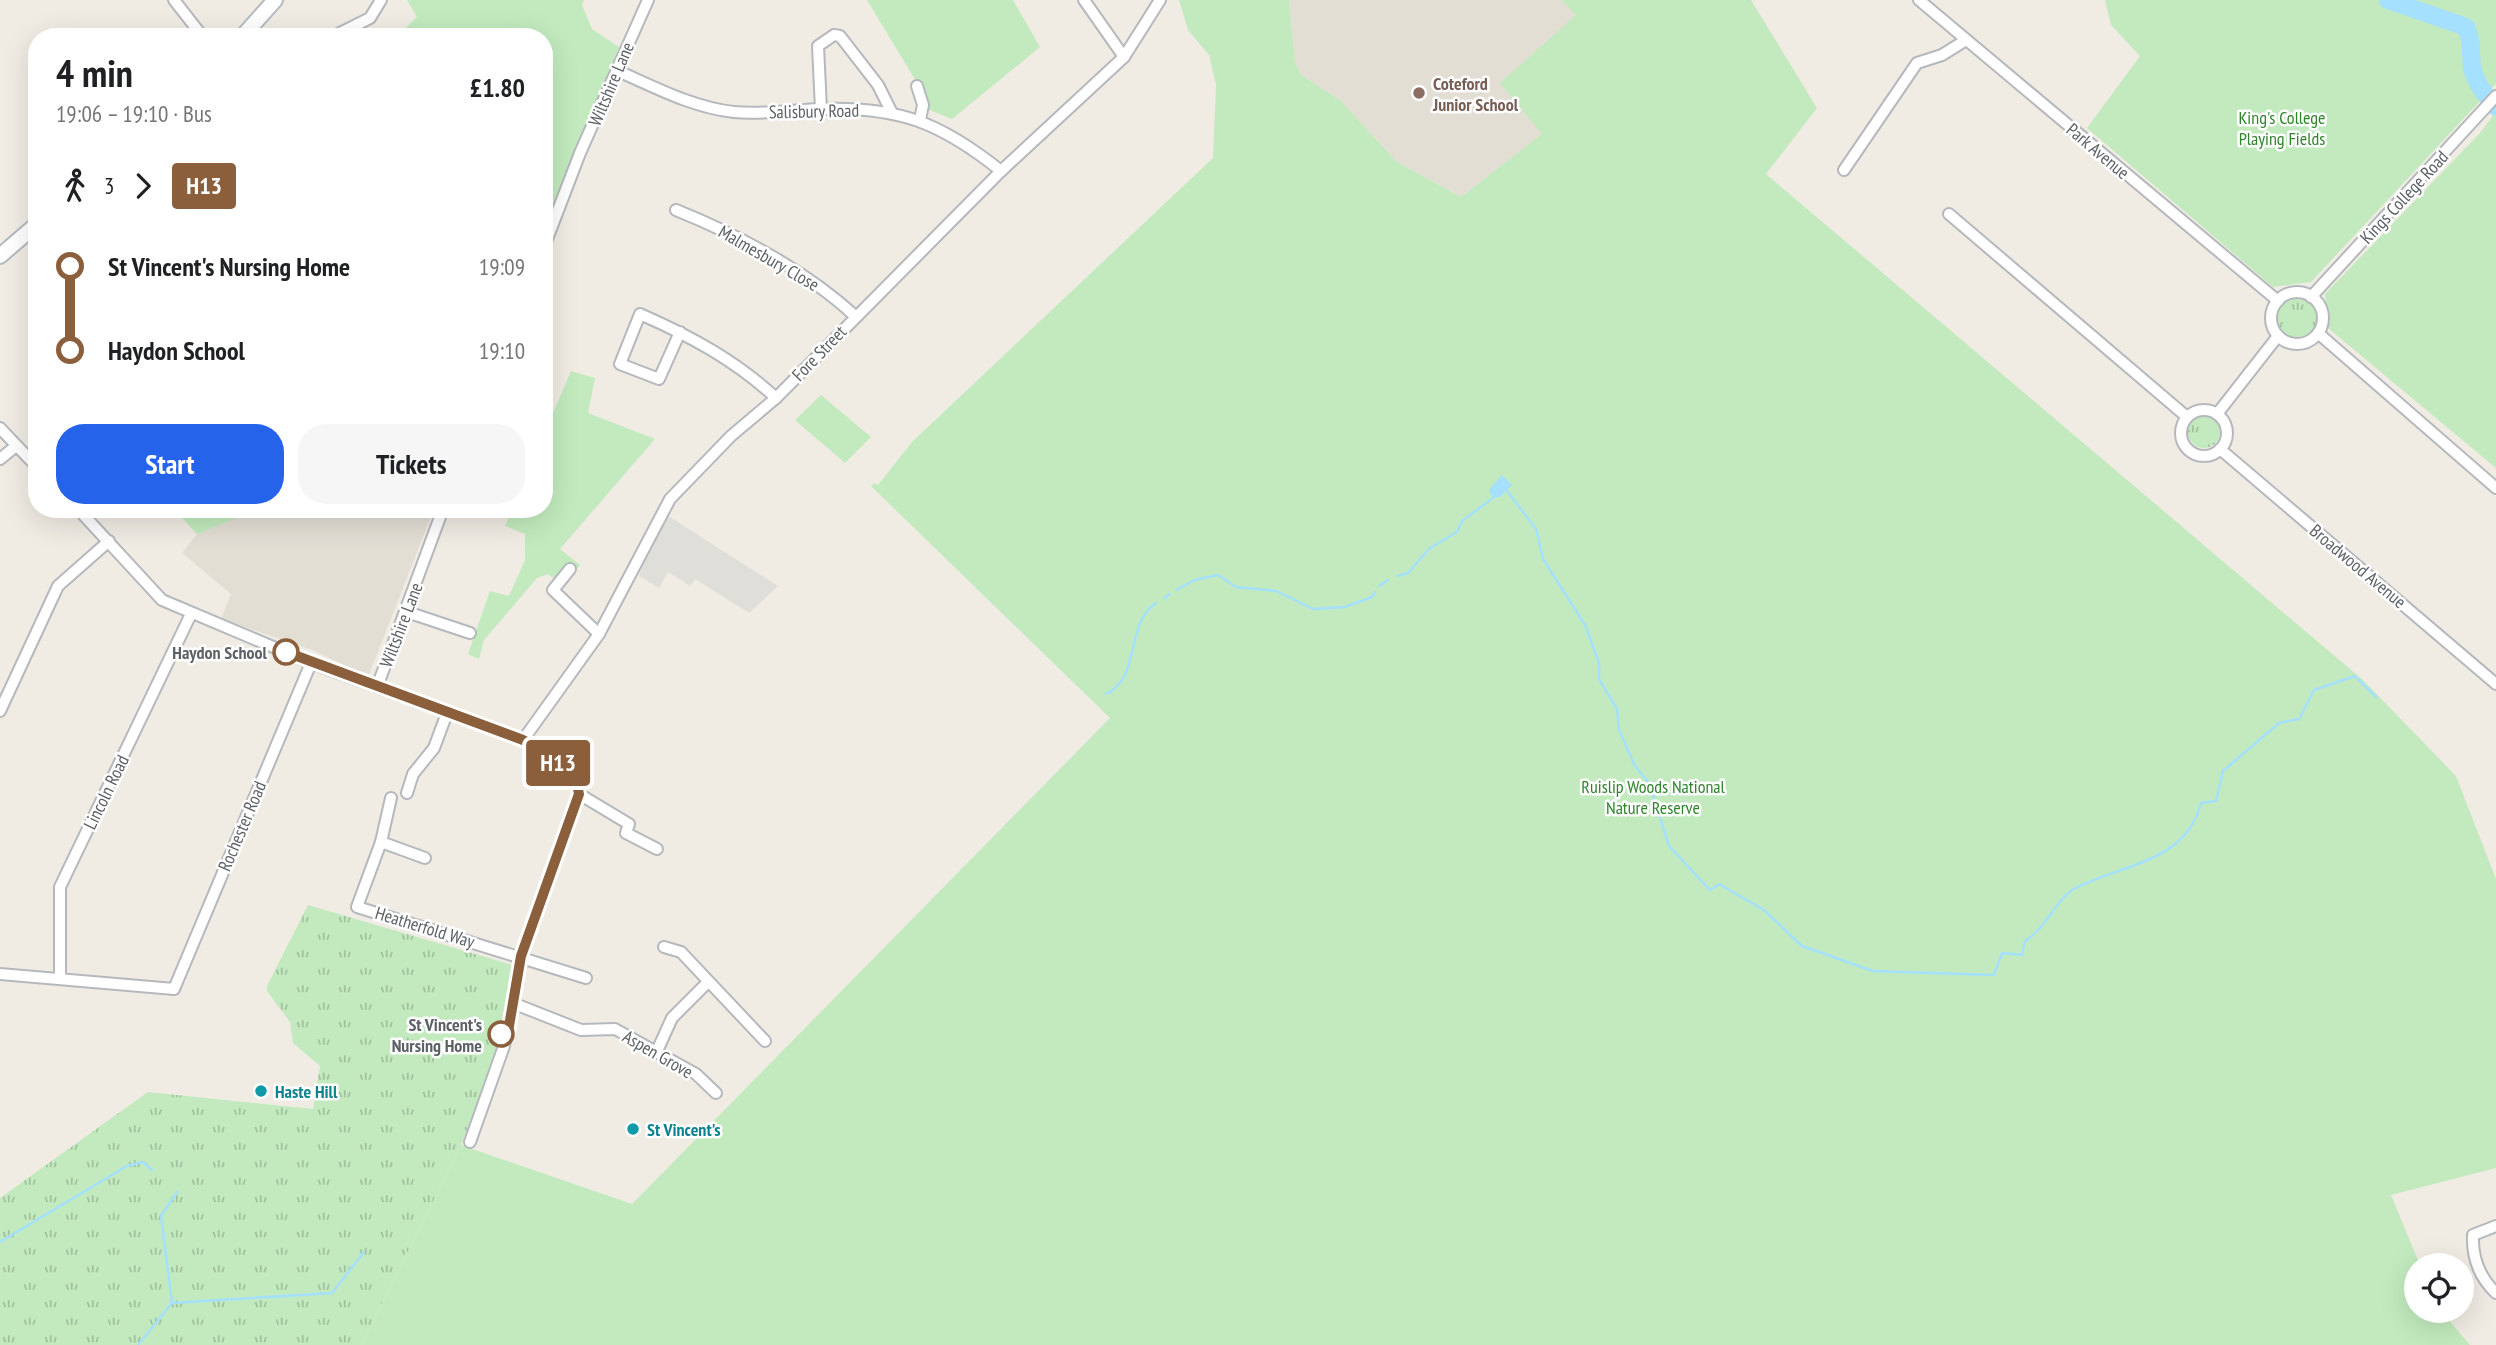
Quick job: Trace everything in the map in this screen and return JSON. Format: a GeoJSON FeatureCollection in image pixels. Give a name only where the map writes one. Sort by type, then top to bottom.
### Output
{"type":"FeatureCollection","features":[{"type":"Feature","properties":{"kind":"main road"},"geometry":{"type":"LineString","coordinates":[[250,28],[275,0]]}},
{"type":"Feature","properties":{"kind":"main road"},"geometry":{"type":"LineString","coordinates":[[0,256],[28,232]]}},
{"type":"Feature","properties":{"kind":"street"},"geometry":{"type":"LineString","coordinates":[[174,0],[197,28]]}},
{"type":"Feature","properties":{"kind":"street"},"geometry":{"type":"LineString","coordinates":[[350,28],[370,18],[381,0]]}},
{"type":"Feature","properties":{"kind":"street","name":"Wiltshire Lane"},"geometry":{"type":"LineString","coordinates":[[553,224],[580,153],[648,0]]}},
{"type":"Feature","properties":{"kind":"street"},"geometry":{"type":"LineString","coordinates":[[1084,0],[1124,57]]}},
{"type":"Feature","properties":{"kind":"street","name":"Fore Street"},"geometry":{"type":"LineString","coordinates":[[523,740],[599,634],[670,499],[731,436],[776,398],[1001,171],[1124,57],[1160,0]]}},
{"type":"Feature","properties":{"kind":"street","name":"Park Avenue"},"geometry":{"type":"LineString","coordinates":[[1919,0],[2278,301]]}},
{"type":"Feature","properties":{"kind":"street"},"geometry":{"type":"LineString","coordinates":[[821,109],[818,46],[834,35],[840,36],[878,85],[892,113]]}},
{"type":"Feature","properties":{"kind":"street"},"geometry":{"type":"LineString","coordinates":[[1844,170],[1917,63],[1942,55],[1966,40]]}},
{"type":"Feature","properties":{"kind":"street","name":"Salisbury Road"},"geometry":{"type":"LineString","coordinates":[[618,71],[677,96],[733,112],[821,109],[892,113],[920,120],[965,142],[1001,171]]}},
{"type":"Feature","properties":{"kind":"street"},"geometry":{"type":"LineString","coordinates":[[917,86],[923,105],[920,120]]}},
{"type":"Feature","properties":{"kind":"street","name":"Kings College Road"},"geometry":{"type":"LineString","coordinates":[[2311,297],[2496,96]]}},
{"type":"Feature","properties":{"kind":"street","name":"Malmesbury Close"},"geometry":{"type":"LineString","coordinates":[[676,210],[746,241],[782,262],[832,294],[855,316]]}},
{"type":"Feature","properties":{"kind":"street"},"geometry":{"type":"LineString","coordinates":[[1949,214],[2187,417]]}},
{"type":"Feature","properties":{"kind":"street"},"geometry":{"type":"LineString","coordinates":[[2294,293],[2311,297],[2317,302],[2323,317],[2318,333],[2299,344],[2278,336],[2271,323],[2278,301],[2294,293]]}},
{"type":"Feature","properties":{"kind":"street"},"geometry":{"type":"LineString","coordinates":[[680,332],[659,379],[620,364],[640,314],[680,332],[711,348],[776,398]]}},
{"type":"Feature","properties":{"kind":"street"},"geometry":{"type":"LineString","coordinates":[[2318,333],[2496,488]]}},
{"type":"Feature","properties":{"kind":"street"},"geometry":{"type":"LineString","coordinates":[[2217,414],[2278,336]]}},
{"type":"Feature","properties":{"kind":"street"},"geometry":{"type":"LineString","coordinates":[[2202,410],[2217,414],[2223,419],[2227,435],[2220,449],[2204,456],[2189,449],[2182,435],[2187,417],[2202,410]]}},
{"type":"Feature","properties":{"kind":"street"},"geometry":{"type":"LineString","coordinates":[[0,428],[28,458]]}},
{"type":"Feature","properties":{"kind":"street"},"geometry":{"type":"LineString","coordinates":[[0,459],[16,446]]}},
{"type":"Feature","properties":{"kind":"street","name":"Broadwood Avenue"},"geometry":{"type":"LineString","coordinates":[[2220,449],[2496,684]]}},
{"type":"Feature","properties":{"kind":"street"},"geometry":{"type":"LineString","coordinates":[[87,518],[162,600],[311,663],[377,687]]}},
{"type":"Feature","properties":{"kind":"street","name":"Wiltshire Lane"},"geometry":{"type":"LineString","coordinates":[[440,518],[377,687],[540,748],[570,773],[579,794]]}},
{"type":"Feature","properties":{"kind":"street"},"geometry":{"type":"LineString","coordinates":[[0,711],[58,586],[109,541]]}},
{"type":"Feature","properties":{"kind":"street"},"geometry":{"type":"LineString","coordinates":[[570,569],[553,590],[599,634]]}},
{"type":"Feature","properties":{"kind":"street"},"geometry":{"type":"LineString","coordinates":[[407,612],[470,633]]}},
{"type":"Feature","properties":{"kind":"street","name":"Lincoln Road"},"geometry":{"type":"LineString","coordinates":[[60,979],[60,887],[191,614]]}},
{"type":"Feature","properties":{"kind":"street","name":"Rochester Road"},"geometry":{"type":"LineString","coordinates":[[60,979],[174,989],[311,663]]}},
{"type":"Feature","properties":{"kind":"street"},"geometry":{"type":"LineString","coordinates":[[407,793],[413,774],[434,748],[447,713]]}},
{"type":"Feature","properties":{"kind":"street"},"geometry":{"type":"LineString","coordinates":[[470,1142],[504,1046],[521,956],[579,794],[629,824],[626,833],[657,849]]}},
{"type":"Feature","properties":{"kind":"street","name":"Heatherfold Way"},"geometry":{"type":"LineString","coordinates":[[391,798],[380,842],[357,907],[521,956]]}},
{"type":"Feature","properties":{"kind":"street"},"geometry":{"type":"LineString","coordinates":[[380,842],[425,858]]}},
{"type":"Feature","properties":{"kind":"street"},"geometry":{"type":"LineString","coordinates":[[664,947],[681,952],[765,1041]]}},
{"type":"Feature","properties":{"kind":"street"},"geometry":{"type":"LineString","coordinates":[[521,956],[586,978]]}},
{"type":"Feature","properties":{"kind":"street"},"geometry":{"type":"LineString","coordinates":[[0,974],[60,979]]}},
{"type":"Feature","properties":{"kind":"street"},"geometry":{"type":"LineString","coordinates":[[657,1051],[672,1018],[708,982]]}},
{"type":"Feature","properties":{"kind":"street","name":"Aspen Grove"},"geometry":{"type":"LineString","coordinates":[[514,1004],[581,1030],[615,1029],[696,1074],[716,1093]]}},
{"type":"Feature","properties":{"kind":"street"},"geometry":{"type":"LineString","coordinates":[[2496,1226],[2473,1235],[2473,1248],[2482,1280],[2496,1293]]}},
{"type":"Feature","properties":{"kind":"shaded area","name":"Coteford Junior School"},"geometry":{"type":"Polygon","coordinates":[[[1289,0],[1561,0],[1577,15],[1501,83],[1543,134],[1461,197],[1397,162],[1341,101],[1300,74],[1295,61],[1289,0]]]}},
{"type":"Feature","properties":{"kind":"shaded area"},"geometry":{"type":"Polygon","coordinates":[[[665,514],[778,586],[749,613],[695,579],[690,586],[668,572],[659,588],[639,576],[655,530],[665,514]]]}},
{"type":"Feature","properties":{"kind":"shaded area","name":"Haydon School"},"geometry":{"type":"Polygon","coordinates":[[[182,518],[430,518],[368,677],[315,651],[221,619],[231,594],[182,553],[197,534],[182,518]]]}},
{"type":"Feature","properties":{"kind":"green space"},"geometry":{"type":"Polygon","coordinates":[[[407,0],[584,0],[582,5],[592,29],[619,47],[553,210],[553,28],[405,28],[417,17],[407,0]]]}},
{"type":"Feature","properties":{"kind":"green space"},"geometry":{"type":"Polygon","coordinates":[[[867,0],[1013,0],[1040,47],[952,119],[927,109],[925,96],[867,0]]]}},
{"type":"Feature","properties":{"kind":"green space","name":"Ruislip Woods National Nature Reserve"},"geometry":{"type":"Polygon","coordinates":[[[1179,0],[1289,0],[1295,61],[1300,74],[1341,101],[1397,162],[1461,197],[1542,134],[1500,83],[1576,15],[1561,0],[1751,0],[1817,108],[1766,174],[2363,680],[2456,776],[2496,879],[2496,1168],[2391,1195],[2415,1253],[2404,1253],[2404,1323],[2451,1323],[2470,1345],[361,1345],[461,1145],[632,1204],[1110,718],[871,486],[874,483],[878,485],[912,442],[1213,158],[1216,85],[1209,55],[1188,30],[1179,0]]]}},
{"type":"Feature","properties":{"kind":"green space","name":"King's College Playing Fields"},"geometry":{"type":"Polygon","coordinates":[[[2105,0],[2496,0],[2496,84],[2311,282],[2273,287],[2087,128],[2140,56],[2111,25],[2105,0]]]}},
{"type":"Feature","properties":{"kind":"green space"},"geometry":{"type":"Polygon","coordinates":[[[2496,112],[2496,468],[2328,328],[2325,294],[2480,133],[2496,112]]]}},
{"type":"Feature","properties":{"kind":"green space"},"geometry":{"type":"Polygon","coordinates":[[[2297,298],[2311,304],[2317,318],[2311,332],[2297,338],[2283,332],[2277,318],[2283,304],[2297,298]]]}},
{"type":"Feature","properties":{"kind":"green space"},"geometry":{"type":"Polygon","coordinates":[[[571,371],[595,378],[588,413],[655,439],[560,549],[580,565],[565,586],[548,574],[537,578],[484,640],[479,659],[468,654],[490,591],[509,596],[525,560],[525,534],[505,526],[508,518],[553,518],[553,413],[571,371]]]}},
{"type":"Feature","properties":{"kind":"green space"},"geometry":{"type":"Polygon","coordinates":[[[821,395],[871,437],[845,463],[795,420],[821,395]]]}},
{"type":"Feature","properties":{"kind":"green space"},"geometry":{"type":"Polygon","coordinates":[[[2204,416],[2215,421],[2220,432],[2215,443],[2204,448],[2193,443],[2188,432],[2193,421],[2204,416]]]}},
{"type":"Feature","properties":{"kind":"green space"},"geometry":{"type":"Polygon","coordinates":[[[182,518],[237,518],[197,534],[182,518]]]}},
{"type":"Feature","properties":{"kind":"green space"},"geometry":{"type":"Polygon","coordinates":[[[308,905],[516,966],[513,1010],[461,1145],[361,1345],[0,1345],[0,1198],[148,1092],[313,1109],[320,1066],[293,1043],[290,1022],[267,991],[267,986],[308,905]]]}},
{"type":"Feature","properties":{"kind":"water"},"geometry":{"type":"Polygon","coordinates":[[[1502,475],[1512,485],[1500,497],[1493,498],[1489,490],[1502,475]]]}},
{"type":"Feature","properties":{"kind":"waterway"},"geometry":{"type":"LineString","coordinates":[[2388,0],[2466,27],[2473,73],[2481,89],[2496,107]]}},
{"type":"Feature","properties":{"kind":"waterway"},"geometry":{"type":"LineString","coordinates":[[1507,491],[1536,529],[1543,559],[1585,625],[1599,663],[1599,679],[1617,709],[1619,730],[1635,766],[1649,783],[1669,846],[1710,890],[1719,884],[1764,910],[1802,946],[1873,971],[1994,975],[2002,953],[2022,955],[2025,941],[2039,929],[2072,890],[2148,860],[2181,839],[2193,823],[2201,803],[2216,801],[2223,771],[2279,723],[2299,719],[2314,690],[2355,676],[2376,697]]}},
{"type":"Feature","properties":{"kind":"waterway"},"geometry":{"type":"LineString","coordinates":[[1398,576],[1408,573],[1430,548],[1457,532],[1462,521],[1493,498]]}},
{"type":"Feature","properties":{"kind":"waterway"},"geometry":{"type":"LineString","coordinates":[[1176,590],[1195,580],[1218,575],[1236,587],[1276,591],[1313,609],[1345,607],[1372,597],[1375,592]]}},
{"type":"Feature","properties":{"kind":"waterway"},"geometry":{"type":"LineString","coordinates":[[1379,586],[1388,580]]}},
{"type":"Feature","properties":{"kind":"waterway"},"geometry":{"type":"LineString","coordinates":[[1165,598],[1169,594]]}},
{"type":"Feature","properties":{"kind":"waterway"},"geometry":{"type":"LineString","coordinates":[[1106,694],[1117,686],[1124,676],[1140,624],[1156,603]]}},
{"type":"Feature","properties":{"kind":"waterway"},"geometry":{"type":"LineString","coordinates":[[0,1242],[127,1166],[143,1162],[152,1170]]}},
{"type":"Feature","properties":{"kind":"waterway"},"geometry":{"type":"LineString","coordinates":[[138,1345],[172,1303],[161,1216],[177,1192]]}},
{"type":"Feature","properties":{"kind":"waterway"},"geometry":{"type":"LineString","coordinates":[[172,1303],[332,1293],[364,1252]]}},
{"type":"Feature","properties":{"kind":"bus line","name":"H13"},"geometry":{"type":"LineString","coordinates":[[286,652],[523,740],[540,748],[574,778],[579,794],[521,956],[508,1032],[501,1034]]}},
{"type":"Feature","properties":{"kind":"place","name":"Coteford Junior School"},"geometry":{"type":"Point","coordinates":[1419,93]}},
{"type":"Feature","properties":{"kind":"place","name":"Haydon School"},"geometry":{"type":"Point","coordinates":[286,652]}},
{"type":"Feature","properties":{"kind":"place","name":"St Vincent's Nursing Home"},"geometry":{"type":"Point","coordinates":[501,1034]}},
{"type":"Feature","properties":{"kind":"place","name":"Haste Hill"},"geometry":{"type":"Point","coordinates":[261,1091]}},
{"type":"Feature","properties":{"kind":"place","name":"St Vincent's"},"geometry":{"type":"Point","coordinates":[633,1129]}}]}
